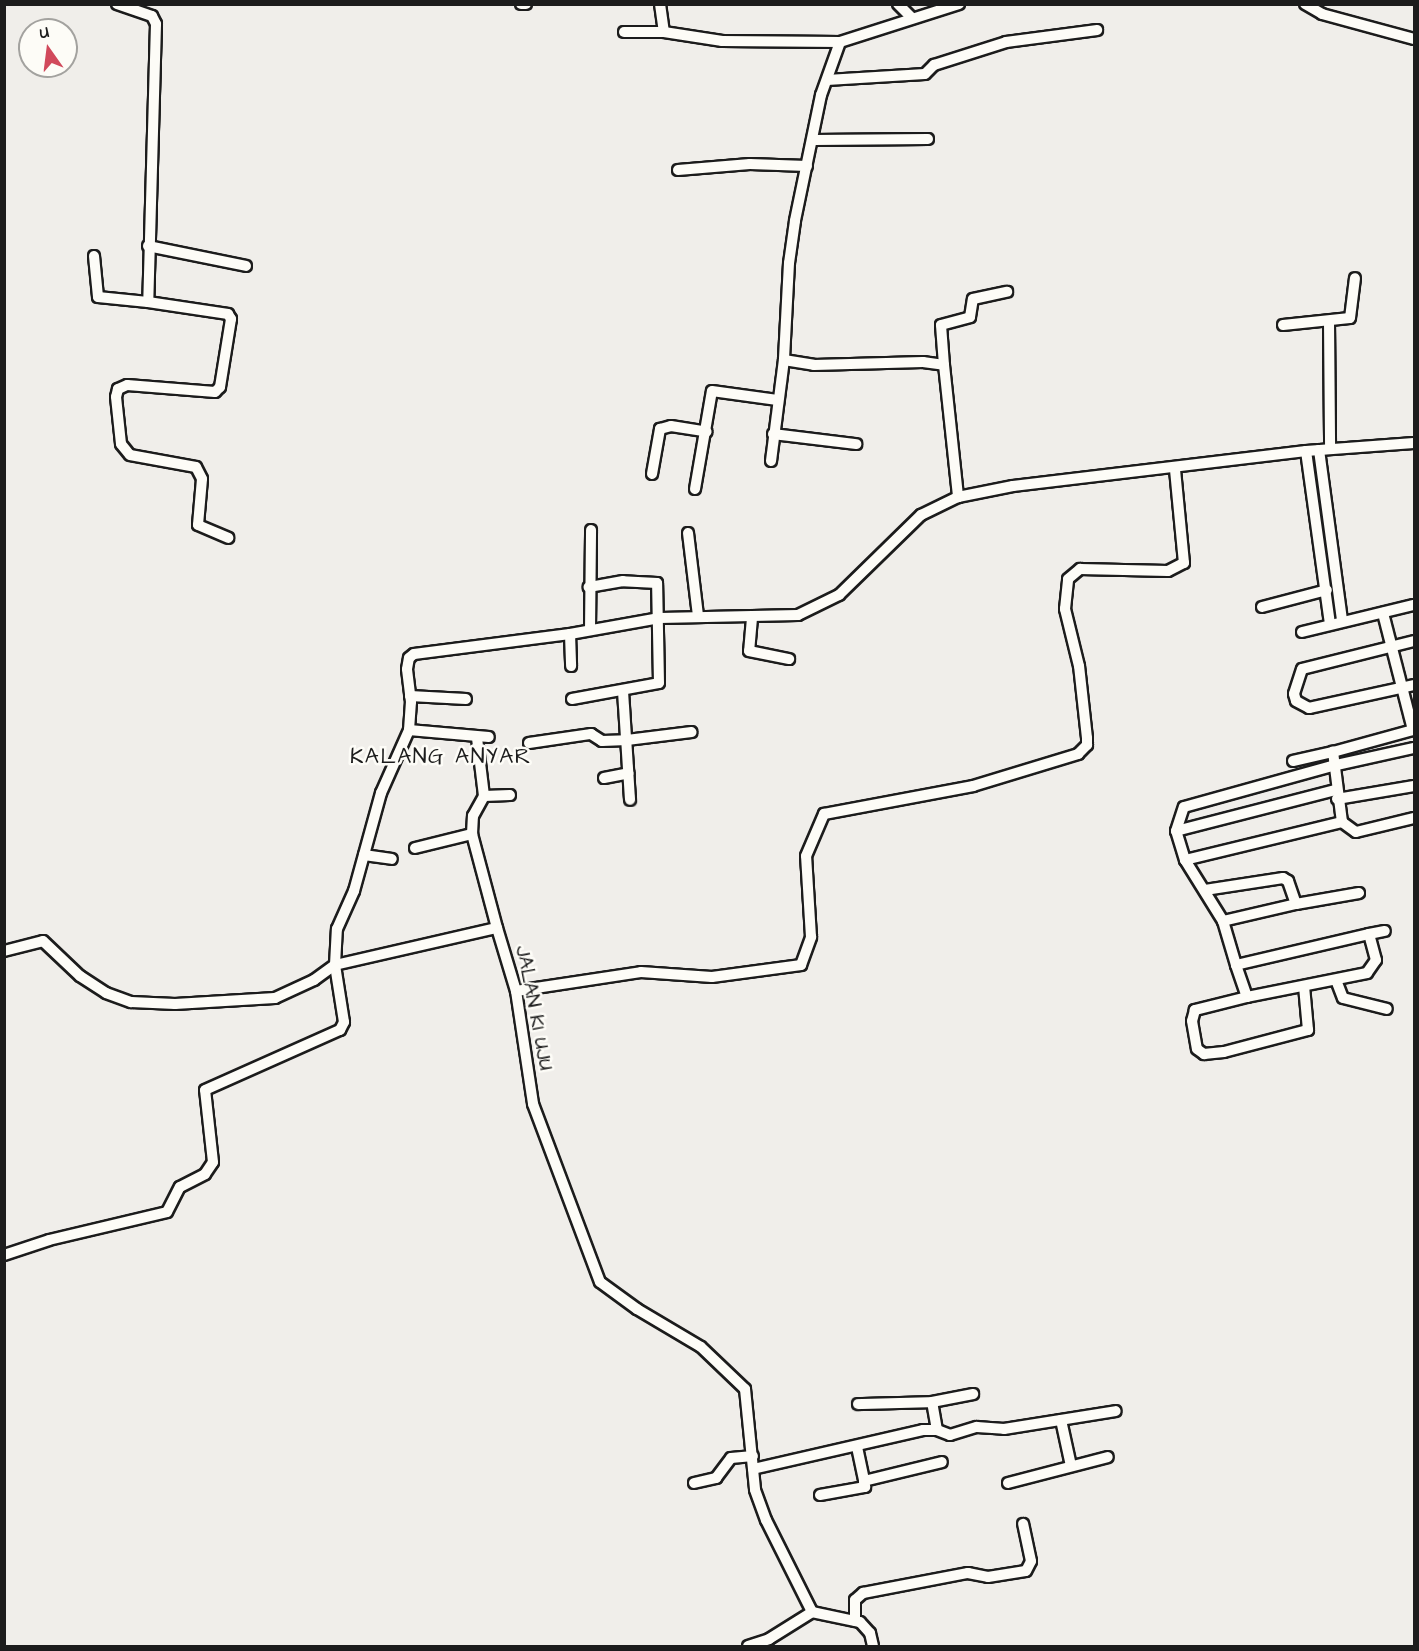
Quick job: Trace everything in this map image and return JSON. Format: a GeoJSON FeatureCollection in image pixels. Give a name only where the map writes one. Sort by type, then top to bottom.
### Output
{"type":"FeatureCollection","features":[{"type":"Feature","properties":{"kind":"street"},"geometry":{"type":"LineString","coordinates":[[117,4],[152,16],[156,24],[148,302]]}},
{"type":"Feature","properties":{"kind":"street"},"geometry":{"type":"LineString","coordinates":[[521,4],[526,4]]}},
{"type":"Feature","properties":{"kind":"street"},"geometry":{"type":"LineString","coordinates":[[660,4],[664,32]]}},
{"type":"Feature","properties":{"kind":"street"},"geometry":{"type":"LineString","coordinates":[[898,4],[911,17]]}},
{"type":"Feature","properties":{"kind":"street"},"geometry":{"type":"LineString","coordinates":[[624,32],[664,32],[722,41],[840,42],[911,17],[959,4]]}},
{"type":"Feature","properties":{"kind":"street"},"geometry":{"type":"LineString","coordinates":[[1305,4],[1322,14],[1414,39]]}},
{"type":"Feature","properties":{"kind":"street"},"geometry":{"type":"LineString","coordinates":[[827,80],[925,74],[934,65],[1006,42],[1097,30]]}},
{"type":"Feature","properties":{"kind":"street"},"geometry":{"type":"LineString","coordinates":[[771,461],[777,400],[784,360],[789,263],[807,166],[827,80],[840,42]]}},
{"type":"Feature","properties":{"kind":"street"},"geometry":{"type":"LineString","coordinates":[[814,140],[928,139]]}},
{"type":"Feature","properties":{"kind":"street"},"geometry":{"type":"LineString","coordinates":[[678,171],[750,164],[807,166]]}},
{"type":"Feature","properties":{"kind":"street"},"geometry":{"type":"LineString","coordinates":[[148,246],[246,266]]}},
{"type":"Feature","properties":{"kind":"street"},"geometry":{"type":"LineString","coordinates":[[94,256],[98,297],[228,314],[231,319],[220,387],[215,392],[126,385],[118,389],[116,397],[124,452],[196,467],[202,479],[198,525],[228,537]]}},
{"type":"Feature","properties":{"kind":"street"},"geometry":{"type":"LineString","coordinates":[[1282,325],[1329,322],[1350,318],[1355,278]]}},
{"type":"Feature","properties":{"kind":"street"},"geometry":{"type":"LineString","coordinates":[[958,497],[941,325],[968,318],[974,299],[1007,292]]}},
{"type":"Feature","properties":{"kind":"street"},"geometry":{"type":"LineString","coordinates":[[1329,322],[1325,449],[1342,620]]}},
{"type":"Feature","properties":{"kind":"street"},"geometry":{"type":"LineString","coordinates":[[784,360],[814,365],[923,362],[944,365]]}},
{"type":"Feature","properties":{"kind":"street"},"geometry":{"type":"LineString","coordinates":[[695,489],[714,390],[777,400]]}},
{"type":"Feature","properties":{"kind":"street"},"geometry":{"type":"LineString","coordinates":[[652,474],[660,429],[671,426],[707,432]]}},
{"type":"Feature","properties":{"kind":"street"},"geometry":{"type":"LineString","coordinates":[[773,434],[856,444]]}},
{"type":"Feature","properties":{"kind":"street"},"geometry":{"type":"LineString","coordinates":[[4,1255],[49,1240],[167,1212],[180,1187],[205,1174],[213,1162],[205,1089],[340,1030],[344,1022],[335,965],[337,929],[364,855],[381,794],[409,730],[410,696],[407,669],[409,658],[414,654],[570,634],[660,618],[698,616],[752,618],[798,615],[839,595],[921,515],[958,497],[1013,486],[1175,469],[1325,449],[1414,443]]}},
{"type":"Feature","properties":{"kind":"street"},"geometry":{"type":"LineString","coordinates":[[1306,452],[1330,623]]}},
{"type":"Feature","properties":{"kind":"street"},"geometry":{"type":"LineString","coordinates":[[516,991],[641,972],[712,977],[801,965],[811,937],[806,856],[824,814],[973,786],[1078,754],[1087,745],[1087,738],[1079,666],[1065,609],[1068,579],[1080,569],[1168,571],[1184,563],[1175,469]]}},
{"type":"Feature","properties":{"kind":"street"},"geometry":{"type":"LineString","coordinates":[[590,630],[591,530]]}},
{"type":"Feature","properties":{"kind":"street"},"geometry":{"type":"LineString","coordinates":[[688,533],[698,616]]}},
{"type":"Feature","properties":{"kind":"street"},"geometry":{"type":"LineString","coordinates":[[572,699],[623,691],[659,682],[660,595],[654,582],[623,581],[589,587]]}},
{"type":"Feature","properties":{"kind":"street"},"geometry":{"type":"LineString","coordinates":[[1262,606],[1327,590]]}},
{"type":"Feature","properties":{"kind":"street"},"geometry":{"type":"LineString","coordinates":[[1302,632],[1342,620],[1414,605]]}},
{"type":"Feature","properties":{"kind":"street"},"geometry":{"type":"LineString","coordinates":[[1293,761],[1414,729],[1390,647],[1383,613]]}},
{"type":"Feature","properties":{"kind":"street"},"geometry":{"type":"LineString","coordinates":[[752,618],[749,651],[789,659]]}},
{"type":"Feature","properties":{"kind":"street"},"geometry":{"type":"LineString","coordinates":[[570,634],[571,666]]}},
{"type":"Feature","properties":{"kind":"street"},"geometry":{"type":"LineString","coordinates":[[1414,641],[1302,669],[1296,680],[1296,701],[1309,708],[1414,685]]}},
{"type":"Feature","properties":{"kind":"street"},"geometry":{"type":"LineString","coordinates":[[623,691],[630,800]]}},
{"type":"Feature","properties":{"kind":"street"},"geometry":{"type":"LineString","coordinates":[[410,696],[466,699]]}},
{"type":"Feature","properties":{"kind":"street"},"geometry":{"type":"LineString","coordinates":[[409,730],[489,738]]}},
{"type":"Feature","properties":{"kind":"street"},"geometry":{"type":"LineString","coordinates":[[529,743],[591,734],[602,741],[692,732]]}},
{"type":"Feature","properties":{"kind":"street"},"geometry":{"type":"LineString","coordinates":[[477,738],[484,796],[473,816],[472,834],[497,927]]}},
{"type":"Feature","properties":{"kind":"street"},"geometry":{"type":"LineString","coordinates":[[1247,997],[1223,921],[1185,860],[1176,831],[1184,807],[1332,766],[1414,748]]}},
{"type":"Feature","properties":{"kind":"street"},"geometry":{"type":"LineString","coordinates":[[1333,752],[1332,766],[1342,822],[1356,832],[1414,818]]}},
{"type":"Feature","properties":{"kind":"street"},"geometry":{"type":"LineString","coordinates":[[604,778],[629,773]]}},
{"type":"Feature","properties":{"kind":"street"},"geometry":{"type":"LineString","coordinates":[[1176,831],[1337,795],[1414,786]]}},
{"type":"Feature","properties":{"kind":"street"},"geometry":{"type":"LineString","coordinates":[[484,796],[510,795]]}},
{"type":"Feature","properties":{"kind":"street"},"geometry":{"type":"LineString","coordinates":[[1185,860],[1342,822]]}},
{"type":"Feature","properties":{"kind":"street"},"geometry":{"type":"LineString","coordinates":[[415,848],[472,834]]}},
{"type":"Feature","properties":{"kind":"street"},"geometry":{"type":"LineString","coordinates":[[364,855],[392,859]]}},
{"type":"Feature","properties":{"kind":"street"},"geometry":{"type":"LineString","coordinates":[[1205,890],[1283,878],[1288,881],[1296,904]]}},
{"type":"Feature","properties":{"kind":"street"},"geometry":{"type":"LineString","coordinates":[[1223,921],[1296,904],[1359,893]]}},
{"type":"Feature","properties":{"kind":"street","name":"JALAN KI UJU"},"geometry":{"type":"LineString","coordinates":[[335,965],[497,927],[516,991],[533,1104],[569,1207],[589,1248],[595,1269],[608,1289],[701,1347],[745,1389],[758,1504],[812,1612]]}},
{"type":"Feature","properties":{"kind":"street"},"geometry":{"type":"LineString","coordinates":[[1236,965],[1385,931]]}},
{"type":"Feature","properties":{"kind":"street"},"geometry":{"type":"LineString","coordinates":[[1304,986],[1311,1026],[1308,1030],[1224,1052],[1204,1054],[1197,1049],[1192,1022],[1195,1011],[1247,997],[1304,986],[1336,981],[1370,971],[1376,960],[1369,934]]}},
{"type":"Feature","properties":{"kind":"street"},"geometry":{"type":"LineString","coordinates":[[4,951],[43,941],[80,976],[106,993],[131,1002],[164,1004],[275,998],[314,980],[335,965]]}},
{"type":"Feature","properties":{"kind":"street"},"geometry":{"type":"LineString","coordinates":[[1336,981],[1343,998],[1387,1009]]}},
{"type":"Feature","properties":{"kind":"street"},"geometry":{"type":"LineString","coordinates":[[858,1404],[932,1402],[973,1395]]}},
{"type":"Feature","properties":{"kind":"street"},"geometry":{"type":"LineString","coordinates":[[932,1402],[937,1430]]}},
{"type":"Feature","properties":{"kind":"street"},"geometry":{"type":"LineString","coordinates":[[753,1468],[937,1430],[950,1435],[977,1427],[1004,1429],[1116,1411]]}},
{"type":"Feature","properties":{"kind":"street"},"geometry":{"type":"LineString","coordinates":[[1061,1420],[1071,1466]]}},
{"type":"Feature","properties":{"kind":"street"},"geometry":{"type":"LineString","coordinates":[[820,1496],[865,1487],[857,1447]]}},
{"type":"Feature","properties":{"kind":"street"},"geometry":{"type":"LineString","coordinates":[[694,1483],[716,1478],[731,1458],[753,1456]]}},
{"type":"Feature","properties":{"kind":"street"},"geometry":{"type":"LineString","coordinates":[[1008,1483],[1108,1457]]}},
{"type":"Feature","properties":{"kind":"street"},"geometry":{"type":"LineString","coordinates":[[864,1481],[942,1462]]}},
{"type":"Feature","properties":{"kind":"street"},"geometry":{"type":"LineString","coordinates":[[855,1621],[855,1600],[863,1593],[968,1573],[988,1577],[1026,1571],[1031,1561],[1023,1524]]}},
{"type":"Feature","properties":{"kind":"street"},"geometry":{"type":"LineString","coordinates":[[747,1647],[769,1639],[812,1612],[822,1617],[855,1621],[870,1633],[873,1647]]}},
{"type":"Feature","properties":{"kind":"district","name":"KALANG ANYAR"},"geometry":{"type":"Point","coordinates":[441,757]}}]}
